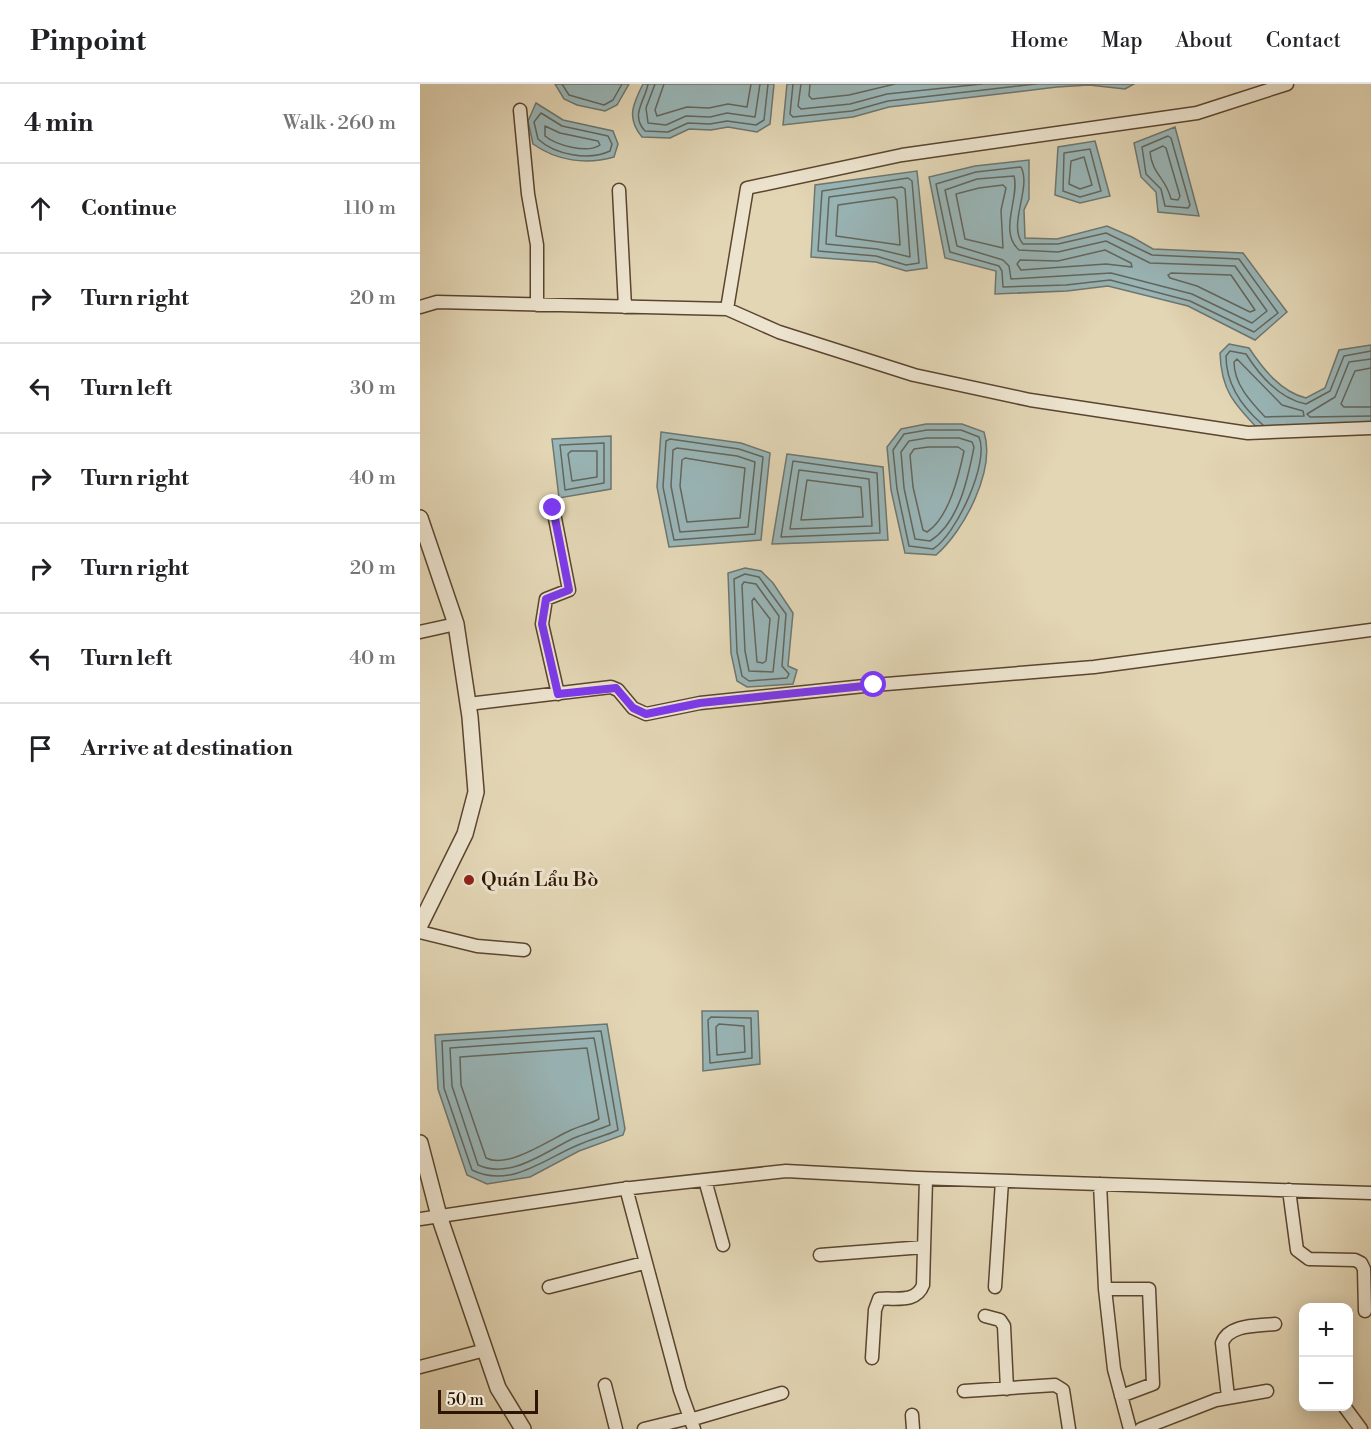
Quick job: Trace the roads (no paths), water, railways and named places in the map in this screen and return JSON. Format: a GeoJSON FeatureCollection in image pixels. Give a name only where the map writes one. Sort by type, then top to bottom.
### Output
{"type":"FeatureCollection","features":[{"type":"Feature","properties":{"kind":"street"},"geometry":{"type":"LineString","coordinates":[[727,309],[747,188],[902,155],[1197,113],[1287,84]]}},
{"type":"Feature","properties":{"kind":"street"},"geometry":{"type":"LineString","coordinates":[[520,110],[528,194],[537,245],[537,305]]}},
{"type":"Feature","properties":{"kind":"street"},"geometry":{"type":"LineString","coordinates":[[619,190],[625,307]]}},
{"type":"Feature","properties":{"kind":"street"},"geometry":{"type":"LineString","coordinates":[[420,307],[436,302],[727,309],[779,332],[914,375],[1029,400],[1248,433],[1371,428]]}},
{"type":"Feature","properties":{"kind":"street"},"geometry":{"type":"LineString","coordinates":[[553,508],[569,590],[546,599],[541,618],[558,694]]}},
{"type":"Feature","properties":{"kind":"street"},"geometry":{"type":"LineString","coordinates":[[420,518],[456,624],[468,704],[476,792],[465,834],[421,924],[477,946],[524,950]]}},
{"type":"Feature","properties":{"kind":"street"},"geometry":{"type":"LineString","coordinates":[[420,632],[456,624]]}},
{"type":"Feature","properties":{"kind":"street"},"geometry":{"type":"LineString","coordinates":[[468,704],[616,688],[633,708],[646,714],[700,703],[874,685],[1112,665],[1371,630]]}},
{"type":"Feature","properties":{"kind":"street"},"geometry":{"type":"LineString","coordinates":[[420,1143],[439,1216],[498,1388],[523,1429]]}},
{"type":"Feature","properties":{"kind":"street"},"geometry":{"type":"LineString","coordinates":[[420,1219],[626,1188],[786,1171],[926,1179],[1371,1192]]}},
{"type":"Feature","properties":{"kind":"street"},"geometry":{"type":"LineString","coordinates":[[872,1358],[877,1303],[881,1298],[899,1301],[921,1291],[926,1179]]}},
{"type":"Feature","properties":{"kind":"street"},"geometry":{"type":"LineString","coordinates":[[705,1180],[723,1245]]}},
{"type":"Feature","properties":{"kind":"street"},"geometry":{"type":"LineString","coordinates":[[995,1287],[1002,1181]]}},
{"type":"Feature","properties":{"kind":"street"},"geometry":{"type":"LineString","coordinates":[[1100,1184],[1105,1289],[1114,1369],[1130,1429]]}},
{"type":"Feature","properties":{"kind":"street"},"geometry":{"type":"LineString","coordinates":[[626,1188],[644,1263],[691,1422]]}},
{"type":"Feature","properties":{"kind":"street"},"geometry":{"type":"LineString","coordinates":[[1289,1190],[1297,1250],[1309,1259],[1355,1260],[1361,1263],[1364,1269],[1365,1311]]}},
{"type":"Feature","properties":{"kind":"street"},"geometry":{"type":"LineString","coordinates":[[820,1255],[924,1247]]}},
{"type":"Feature","properties":{"kind":"street"},"geometry":{"type":"LineString","coordinates":[[549,1287],[644,1263]]}},
{"type":"Feature","properties":{"kind":"street"},"geometry":{"type":"LineString","coordinates":[[1105,1289],[1149,1289],[1153,1384],[1121,1396]]}},
{"type":"Feature","properties":{"kind":"street"},"geometry":{"type":"LineString","coordinates":[[985,1316],[1000,1320],[1004,1326],[1007,1389]]}},
{"type":"Feature","properties":{"kind":"street"},"geometry":{"type":"LineString","coordinates":[[1228,1397],[1222,1343],[1224,1337],[1231,1330],[1275,1323]]}},
{"type":"Feature","properties":{"kind":"street"},"geometry":{"type":"LineString","coordinates":[[420,1366],[485,1350]]}},
{"type":"Feature","properties":{"kind":"street"},"geometry":{"type":"LineString","coordinates":[[605,1385],[616,1429]]}},
{"type":"Feature","properties":{"kind":"street"},"geometry":{"type":"LineString","coordinates":[[964,1392],[1059,1387],[1065,1398],[1069,1429]]}},
{"type":"Feature","properties":{"kind":"street"},"geometry":{"type":"LineString","coordinates":[[1141,1429],[1228,1397],[1267,1391]]}},
{"type":"Feature","properties":{"kind":"street"},"geometry":{"type":"LineString","coordinates":[[644,1429],[691,1422],[783,1393]]}},
{"type":"Feature","properties":{"kind":"street"},"geometry":{"type":"LineString","coordinates":[[1347,1411],[1361,1429]]}},
{"type":"Feature","properties":{"kind":"street"},"geometry":{"type":"LineString","coordinates":[[912,1415],[913,1429]]}},
{"type":"Feature","properties":{"kind":"water"},"geometry":{"type":"Polygon","coordinates":[[[555,84],[629,84],[617,105],[605,111],[577,105],[564,99],[555,84]]]}},
{"type":"Feature","properties":{"kind":"water"},"geometry":{"type":"Polygon","coordinates":[[[643,84],[774,84],[770,124],[757,132],[728,127],[711,130],[689,129],[670,138],[642,137],[634,124],[633,111],[643,84]]]}},
{"type":"Feature","properties":{"kind":"water"},"geometry":{"type":"Polygon","coordinates":[[[787,84],[1134,84],[1125,89],[1089,85],[1057,87],[889,107],[853,117],[783,125],[787,84]]]}},
{"type":"Feature","properties":{"kind":"water"},"geometry":{"type":"Polygon","coordinates":[[[536,103],[563,120],[613,131],[618,144],[614,157],[593,161],[572,160],[542,150],[533,144],[528,121],[536,103]]]}},
{"type":"Feature","properties":{"kind":"water"},"geometry":{"type":"Polygon","coordinates":[[[1175,127],[1199,216],[1158,212],[1156,192],[1141,177],[1134,143],[1175,127]]]}},
{"type":"Feature","properties":{"kind":"water"},"geometry":{"type":"Polygon","coordinates":[[[1095,141],[1110,196],[1080,203],[1055,195],[1058,147],[1095,141]]]}},
{"type":"Feature","properties":{"kind":"water"},"geometry":{"type":"Polygon","coordinates":[[[1029,160],[1029,199],[1024,210],[1025,238],[1057,239],[1107,226],[1153,249],[1243,253],[1287,312],[1255,340],[1188,306],[1108,286],[1067,291],[995,294],[996,271],[945,258],[929,177],[975,166],[1029,160]]]}},
{"type":"Feature","properties":{"kind":"water"},"geometry":{"type":"Polygon","coordinates":[[[917,171],[927,268],[906,271],[876,262],[811,257],[815,185],[917,171]]]}},
{"type":"Feature","properties":{"kind":"water"},"geometry":{"type":"Polygon","coordinates":[[[1229,344],[1249,348],[1260,364],[1281,385],[1306,398],[1325,388],[1339,350],[1371,345],[1371,429],[1260,431],[1237,405],[1223,378],[1220,353],[1229,344]]]}},
{"type":"Feature","properties":{"kind":"water"},"geometry":{"type":"Polygon","coordinates":[[[926,424],[962,424],[984,432],[987,447],[986,464],[967,516],[936,555],[905,553],[891,490],[887,447],[901,429],[926,424]]]}},
{"type":"Feature","properties":{"kind":"water"},"geometry":{"type":"Polygon","coordinates":[[[661,432],[741,443],[770,453],[761,540],[669,547],[657,487],[661,432]]]}},
{"type":"Feature","properties":{"kind":"water"},"geometry":{"type":"Polygon","coordinates":[[[611,436],[611,489],[559,498],[552,439],[611,436]]]}},
{"type":"Feature","properties":{"kind":"water"},"geometry":{"type":"Polygon","coordinates":[[[787,454],[883,467],[888,540],[772,544],[787,454]]]}},
{"type":"Feature","properties":{"kind":"water"},"geometry":{"type":"Polygon","coordinates":[[[745,568],[761,571],[773,583],[793,613],[788,666],[797,670],[793,684],[747,687],[737,681],[731,653],[728,573],[745,568]]]}},
{"type":"Feature","properties":{"kind":"water"},"geometry":{"type":"Polygon","coordinates":[[[702,1011],[758,1011],[760,1064],[703,1071],[702,1011]]]}},
{"type":"Feature","properties":{"kind":"water"},"geometry":{"type":"Polygon","coordinates":[[[607,1024],[625,1129],[623,1135],[579,1151],[530,1177],[487,1184],[467,1175],[438,1089],[435,1035],[607,1024]]]}},
{"type":"Feature","properties":{"kind":"place","name":"Quán Lẩu Bò"},"geometry":{"type":"Point","coordinates":[469,880]}}]}
